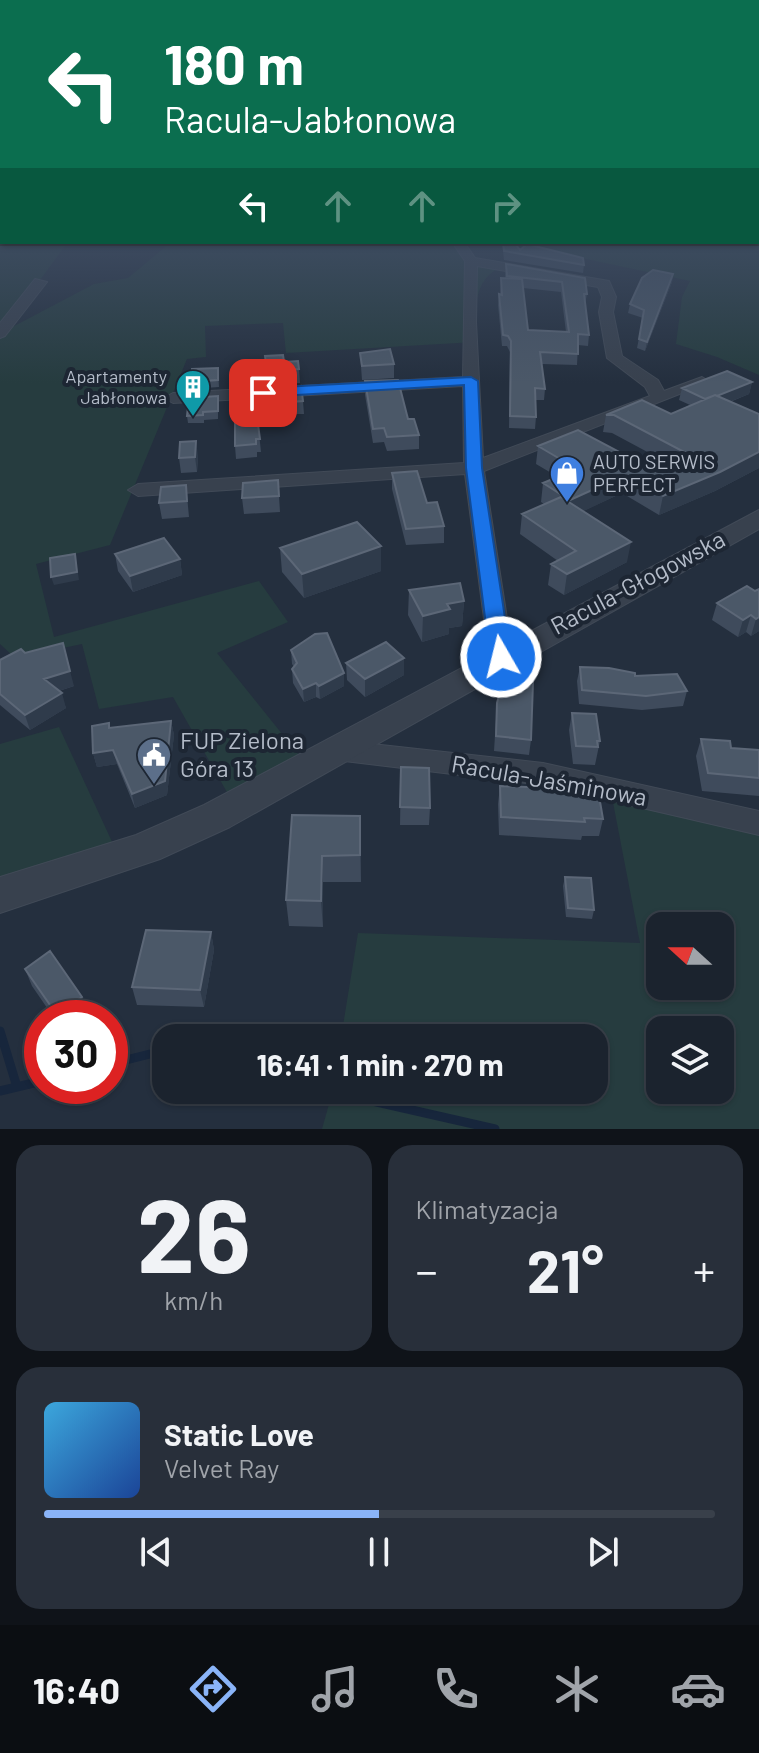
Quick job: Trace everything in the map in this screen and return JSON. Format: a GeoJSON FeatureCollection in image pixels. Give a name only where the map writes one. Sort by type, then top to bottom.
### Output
{"type":"FeatureCollection","features":[{"type":"Feature","properties":{"kind":"street"},"geometry":{"type":"LineString","coordinates":[[471,278],[474,468],[501,657]]}},
{"type":"Feature","properties":{"kind":"street"},"geometry":{"type":"LineString","coordinates":[[567,278],[604,284],[609,297],[606,312],[615,358],[652,384],[659,397]]}},
{"type":"Feature","properties":{"kind":"street"},"geometry":{"type":"LineString","coordinates":[[0,333],[40,282]]}},
{"type":"Feature","properties":{"kind":"street"},"geometry":{"type":"LineString","coordinates":[[173,398],[471,381]]}},
{"type":"Feature","properties":{"kind":"street"},"geometry":{"type":"LineString","coordinates":[[138,490],[474,468],[702,382]]}},
{"type":"Feature","properties":{"kind":"street","name":"Racula-Głogowska"},"geometry":{"type":"LineString","coordinates":[[0,895],[146,848],[217,816],[501,657],[759,518]]}},
{"type":"Feature","properties":{"kind":"street","name":"Racula-Jaśminowa"},"geometry":{"type":"LineString","coordinates":[[336,750],[543,774],[759,823]]}},
{"type":"Feature","properties":{"kind":"green space"},"geometry":{"type":"Polygon","coordinates":[[[0,278],[42,278],[1,333],[94,284],[128,278],[487,278],[479,292],[475,312],[475,342],[286,353],[283,323],[205,326],[206,357],[187,359],[110,545],[36,564],[54,637],[259,581],[288,622],[217,653],[299,755],[228,794],[173,697],[99,709],[82,644],[15,658],[0,644],[0,278]]]}},
{"type":"Feature","properties":{"kind":"green space"},"geometry":{"type":"Polygon","coordinates":[[[674,278],[759,278],[759,375],[676,344],[682,297],[690,281],[674,278]]]}},
{"type":"Feature","properties":{"kind":"green space"},"geometry":{"type":"Polygon","coordinates":[[[59,727],[114,846],[0,884],[0,744],[59,727]]]}},
{"type":"Feature","properties":{"kind":"green space"},"geometry":{"type":"Polygon","coordinates":[[[611,792],[759,824],[759,1129],[322,1129],[329,1104],[608,1104],[608,1024],[343,1024],[358,933],[640,943],[611,792]]]}},
{"type":"Feature","properties":{"kind":"building"},"geometry":{"type":"Polygon","coordinates":[[[501,278],[522,279],[528,330],[569,332],[562,282],[522,278],[585,278],[589,335],[578,334],[578,354],[540,352],[545,389],[535,388],[536,417],[510,416],[511,341],[503,335],[499,294],[502,295],[501,278]]]}},
{"type":"Feature","properties":{"kind":"building"},"geometry":{"type":"Polygon","coordinates":[[[642,278],[672,278],[647,342],[639,339],[644,310],[630,304],[642,278]]]}},
{"type":"Feature","properties":{"kind":"building"},"geometry":{"type":"Polygon","coordinates":[[[390,349],[394,364],[362,366],[360,353],[390,349]]]}},
{"type":"Feature","properties":{"kind":"building"},"geometry":{"type":"Polygon","coordinates":[[[283,355],[284,362],[298,361],[299,369],[267,371],[265,356],[283,355]]]}},
{"type":"Feature","properties":{"kind":"building"},"geometry":{"type":"Polygon","coordinates":[[[218,368],[218,380],[190,382],[192,369],[218,368]]]}},
{"type":"Feature","properties":{"kind":"building"},"geometry":{"type":"Polygon","coordinates":[[[727,371],[752,382],[705,399],[682,388],[727,371]]]}},
{"type":"Feature","properties":{"kind":"building"},"geometry":{"type":"Polygon","coordinates":[[[398,380],[408,419],[414,419],[419,435],[387,437],[384,428],[373,429],[365,381],[398,380]]]}},
{"type":"Feature","properties":{"kind":"building"},"geometry":{"type":"Polygon","coordinates":[[[301,386],[303,401],[291,402],[292,408],[256,410],[260,439],[256,439],[256,444],[235,446],[235,395],[301,386]]]}},
{"type":"Feature","properties":{"kind":"building"},"geometry":{"type":"Polygon","coordinates":[[[715,395],[759,414],[759,452],[663,496],[625,475],[570,500],[543,483],[577,469],[538,446],[578,430],[653,470],[688,454],[614,415],[606,415],[642,400],[671,414],[715,395]]]}},
{"type":"Feature","properties":{"kind":"building"},"geometry":{"type":"Polygon","coordinates":[[[218,396],[218,411],[187,416],[189,398],[218,396]]]}},
{"type":"Feature","properties":{"kind":"building"},"geometry":{"type":"Polygon","coordinates":[[[196,441],[195,457],[179,458],[180,442],[196,441]]]}},
{"type":"Feature","properties":{"kind":"building"},"geometry":{"type":"Polygon","coordinates":[[[417,471],[427,503],[437,502],[444,526],[406,529],[392,473],[417,471]]]}},
{"type":"Feature","properties":{"kind":"building"},"geometry":{"type":"Polygon","coordinates":[[[278,480],[279,496],[242,498],[243,483],[278,480]]]}},
{"type":"Feature","properties":{"kind":"building"},"geometry":{"type":"Polygon","coordinates":[[[186,485],[187,501],[159,503],[161,487],[186,485]]]}},
{"type":"Feature","properties":{"kind":"building"},"geometry":{"type":"Polygon","coordinates":[[[561,497],[631,542],[567,574],[551,564],[576,551],[522,514],[561,497]]]}},
{"type":"Feature","properties":{"kind":"building"},"geometry":{"type":"Polygon","coordinates":[[[357,522],[381,546],[302,574],[280,548],[357,522]]]}},
{"type":"Feature","properties":{"kind":"building"},"geometry":{"type":"Polygon","coordinates":[[[164,538],[180,559],[130,576],[115,554],[164,538]]]}},
{"type":"Feature","properties":{"kind":"building"},"geometry":{"type":"Polygon","coordinates":[[[75,554],[77,572],[51,577],[50,558],[75,554]]]}},
{"type":"Feature","properties":{"kind":"building"},"geometry":{"type":"Polygon","coordinates":[[[460,583],[464,601],[447,604],[450,609],[423,616],[409,590],[460,583]]]}},
{"type":"Feature","properties":{"kind":"building"},"geometry":{"type":"Polygon","coordinates":[[[747,586],[755,591],[759,589],[759,617],[756,619],[751,615],[743,620],[717,603],[747,586]]]}},
{"type":"Feature","properties":{"kind":"building"},"geometry":{"type":"Polygon","coordinates":[[[327,633],[344,673],[319,686],[316,683],[303,689],[292,669],[297,663],[291,650],[315,634],[327,633]]]}},
{"type":"Feature","properties":{"kind":"building"},"geometry":{"type":"Polygon","coordinates":[[[386,642],[404,658],[365,679],[346,663],[386,642]]]}},
{"type":"Feature","properties":{"kind":"building"},"geometry":{"type":"Polygon","coordinates":[[[63,643],[70,671],[44,679],[62,693],[25,715],[0,694],[0,660],[21,649],[25,653],[63,643]]]}},
{"type":"Feature","properties":{"kind":"building"},"geometry":{"type":"Polygon","coordinates":[[[580,667],[609,668],[635,673],[635,676],[677,674],[687,691],[646,696],[582,690],[580,667]]]}},
{"type":"Feature","properties":{"kind":"building"},"geometry":{"type":"Polygon","coordinates":[[[504,677],[533,682],[531,740],[496,736],[497,703],[504,677]]]}},
{"type":"Feature","properties":{"kind":"building"},"geometry":{"type":"Polygon","coordinates":[[[572,713],[596,714],[598,747],[576,746],[572,713]]]}},
{"type":"Feature","properties":{"kind":"building"},"geometry":{"type":"Polygon","coordinates":[[[171,721],[165,781],[132,794],[113,750],[93,753],[92,726],[109,723],[109,728],[171,721]]]}},
{"type":"Feature","properties":{"kind":"building"},"geometry":{"type":"Polygon","coordinates":[[[701,739],[730,741],[731,748],[759,750],[759,778],[708,773],[701,739]]]}},
{"type":"Feature","properties":{"kind":"building"},"geometry":{"type":"Polygon","coordinates":[[[401,767],[429,768],[430,808],[400,807],[401,767]]]}},
{"type":"Feature","properties":{"kind":"building"},"geometry":{"type":"Polygon","coordinates":[[[500,786],[598,790],[603,819],[584,818],[585,822],[501,817],[500,786]]]}},
{"type":"Feature","properties":{"kind":"building"},"geometry":{"type":"Polygon","coordinates":[[[292,815],[360,816],[360,855],[322,856],[321,901],[286,900],[292,815]]]}},
{"type":"Feature","properties":{"kind":"building"},"geometry":{"type":"Polygon","coordinates":[[[565,877],[591,878],[594,910],[568,908],[565,877]]]}},
{"type":"Feature","properties":{"kind":"building"},"geometry":{"type":"Polygon","coordinates":[[[146,930],[211,932],[200,990],[132,987],[146,930]]]}},
{"type":"Feature","properties":{"kind":"building"},"geometry":{"type":"Polygon","coordinates":[[[50,951],[82,997],[78,1000],[47,1000],[25,969],[50,951]]]}},
{"type":"Feature","properties":{"kind":"waterway"},"geometry":{"type":"LineString","coordinates":[[0,1031],[17,1087]]}},
{"type":"Feature","properties":{"kind":"waterway"},"geometry":{"type":"LineString","coordinates":[[128,1060],[152,1054]]}},
{"type":"Feature","properties":{"kind":"waterway"},"geometry":{"type":"LineString","coordinates":[[17,1087],[24,1085]]}},
{"type":"Feature","properties":{"kind":"waterway"},"geometry":{"type":"LineString","coordinates":[[0,1091],[17,1087]]}},
{"type":"Feature","properties":{"kind":"waterway"},"geometry":{"type":"LineString","coordinates":[[385,1104],[495,1129]]}},
{"type":"Feature","properties":{"kind":"place","name":"Apartamenty Jabłonowa"},"geometry":{"type":"Point","coordinates":[193,418]}},
{"type":"Feature","properties":{"kind":"place","name":"AUTO SERWIS PERFECT"},"geometry":{"type":"Point","coordinates":[567,504]}},
{"type":"Feature","properties":{"kind":"place","name":"FUP Zielona Góra 13"},"geometry":{"type":"Point","coordinates":[154,786]}},
{"type":"Feature","properties":{"kind":"route"},"geometry":{"type":"LineString","coordinates":[[263,393],[471,381],[474,468],[501,657]]}}]}
